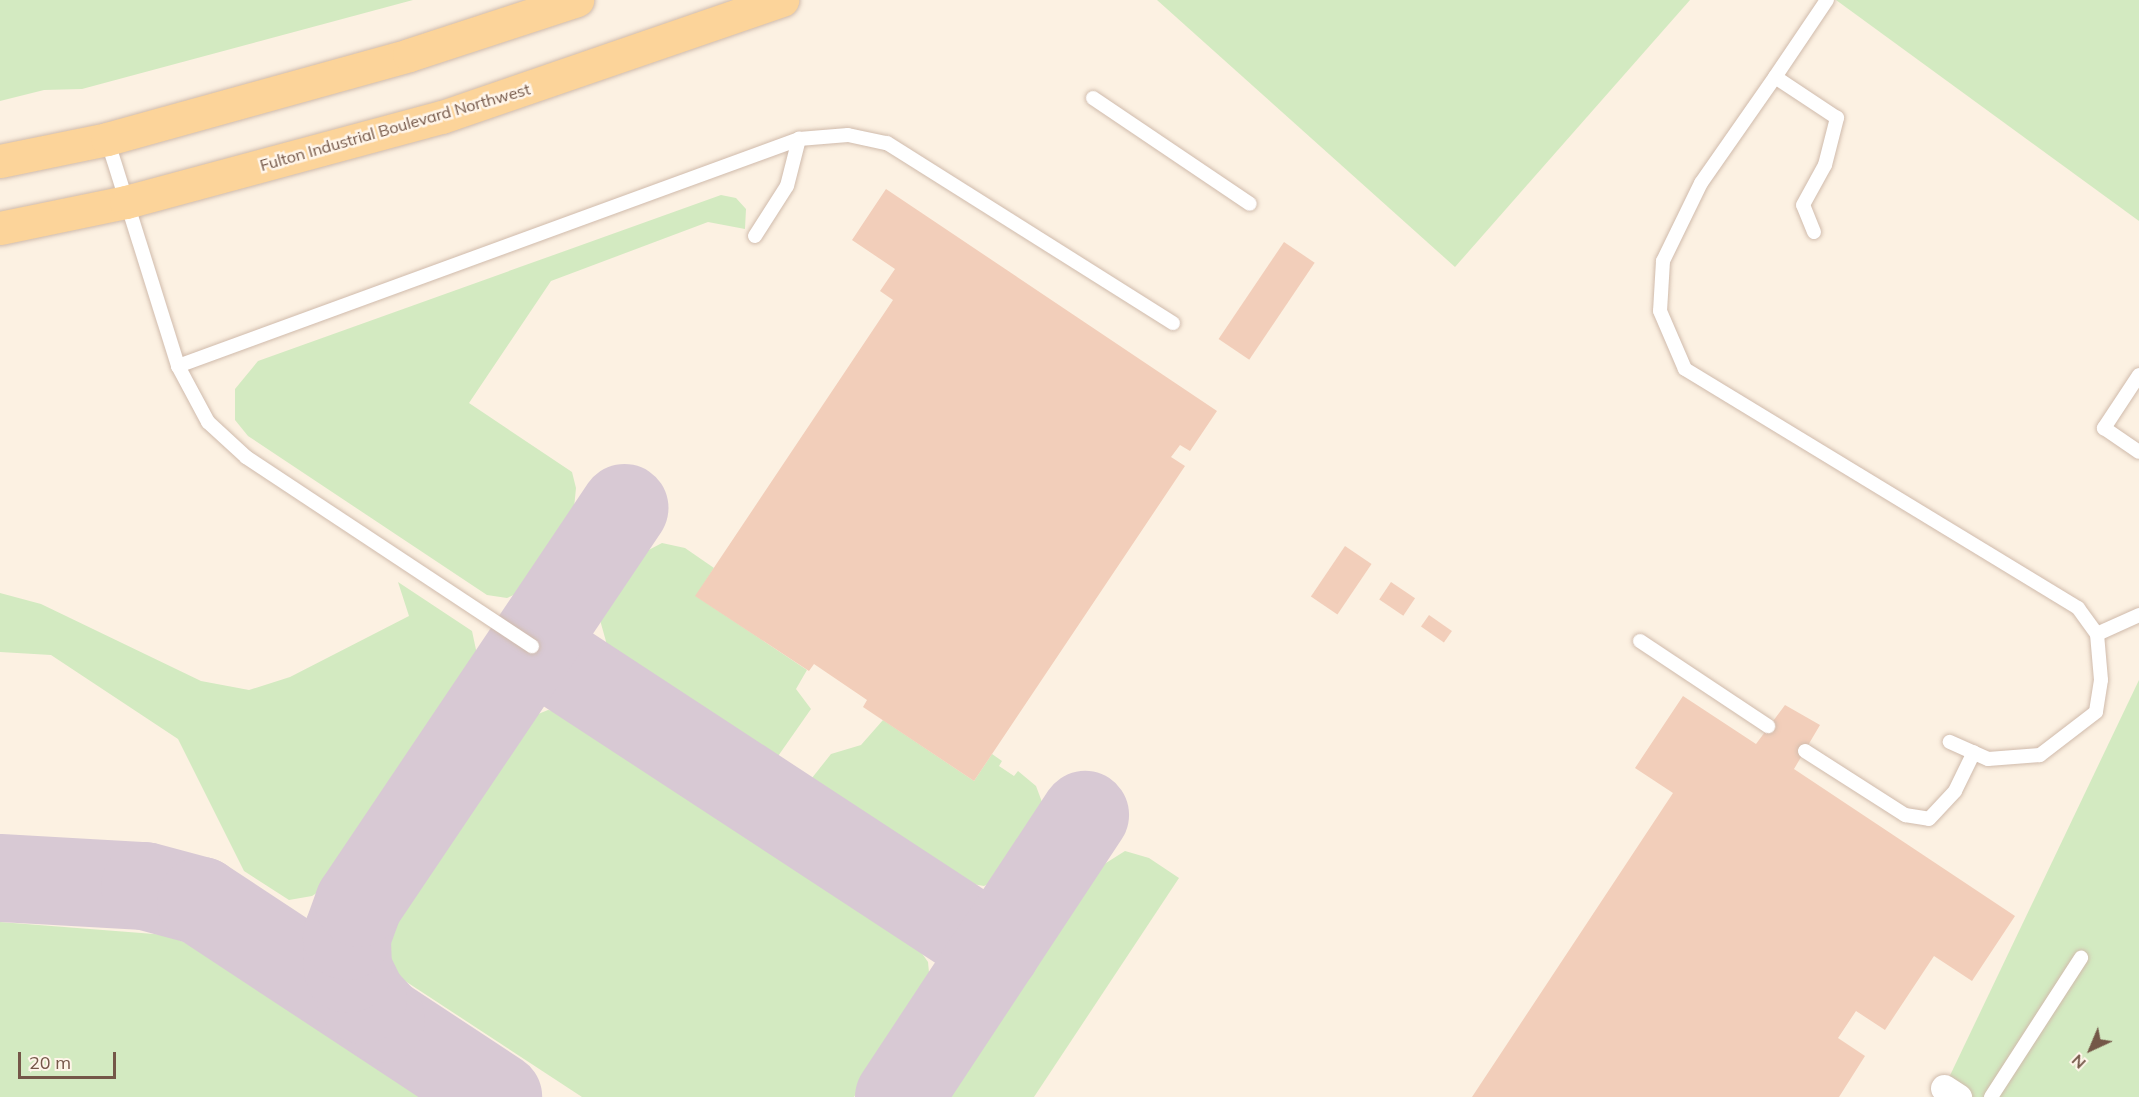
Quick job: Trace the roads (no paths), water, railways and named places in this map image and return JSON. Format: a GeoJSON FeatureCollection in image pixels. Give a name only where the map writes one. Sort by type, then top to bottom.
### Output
{"type":"FeatureCollection","features":[{"type":"Feature","properties":{"kind":"main road"},"geometry":{"type":"LineString","coordinates":[[0,161],[107,139],[409,55],[577,0]]}},
{"type":"Feature","properties":{"kind":"main road","name":"Fulton Industrial Boulevard Northwest"},"geometry":{"type":"LineString","coordinates":[[0,228],[126,202],[442,117],[782,0]]}},
{"type":"Feature","properties":{"kind":"lane"},"geometry":{"type":"LineString","coordinates":[[1827,0],[1701,183],[1663,261],[1660,311],[1685,369],[2078,608],[2097,634],[2101,680],[2096,712],[2040,755],[1988,759],[1950,742]]}},
{"type":"Feature","properties":{"kind":"lane"},"geometry":{"type":"LineString","coordinates":[[1775,77],[1838,118],[1825,165],[1803,205],[1814,232]]}},
{"type":"Feature","properties":{"kind":"lane"},"geometry":{"type":"LineString","coordinates":[[1093,98],[1250,204]]}},
{"type":"Feature","properties":{"kind":"lane"},"geometry":{"type":"LineString","coordinates":[[178,366],[800,140],[848,135],[887,143],[1173,323]]}},
{"type":"Feature","properties":{"kind":"lane"},"geometry":{"type":"LineString","coordinates":[[107,139],[178,366],[208,422],[246,457],[532,646]]}},
{"type":"Feature","properties":{"kind":"lane"},"geometry":{"type":"LineString","coordinates":[[755,236],[787,186],[800,140]]}},
{"type":"Feature","properties":{"kind":"lane"},"geometry":{"type":"LineString","coordinates":[[2139,375],[2104,428],[2139,452]]}},
{"type":"Feature","properties":{"kind":"lane"},"geometry":{"type":"LineString","coordinates":[[2097,634],[2139,615]]}},
{"type":"Feature","properties":{"kind":"lane"},"geometry":{"type":"LineString","coordinates":[[1640,641],[1768,726]]}},
{"type":"Feature","properties":{"kind":"lane"},"geometry":{"type":"LineString","coordinates":[[1805,750],[1905,815],[1929,819],[1955,791],[1974,752]]}},
{"type":"Feature","properties":{"kind":"lane"},"geometry":{"type":"LineString","coordinates":[[1991,1097],[2081,958]]}}]}
